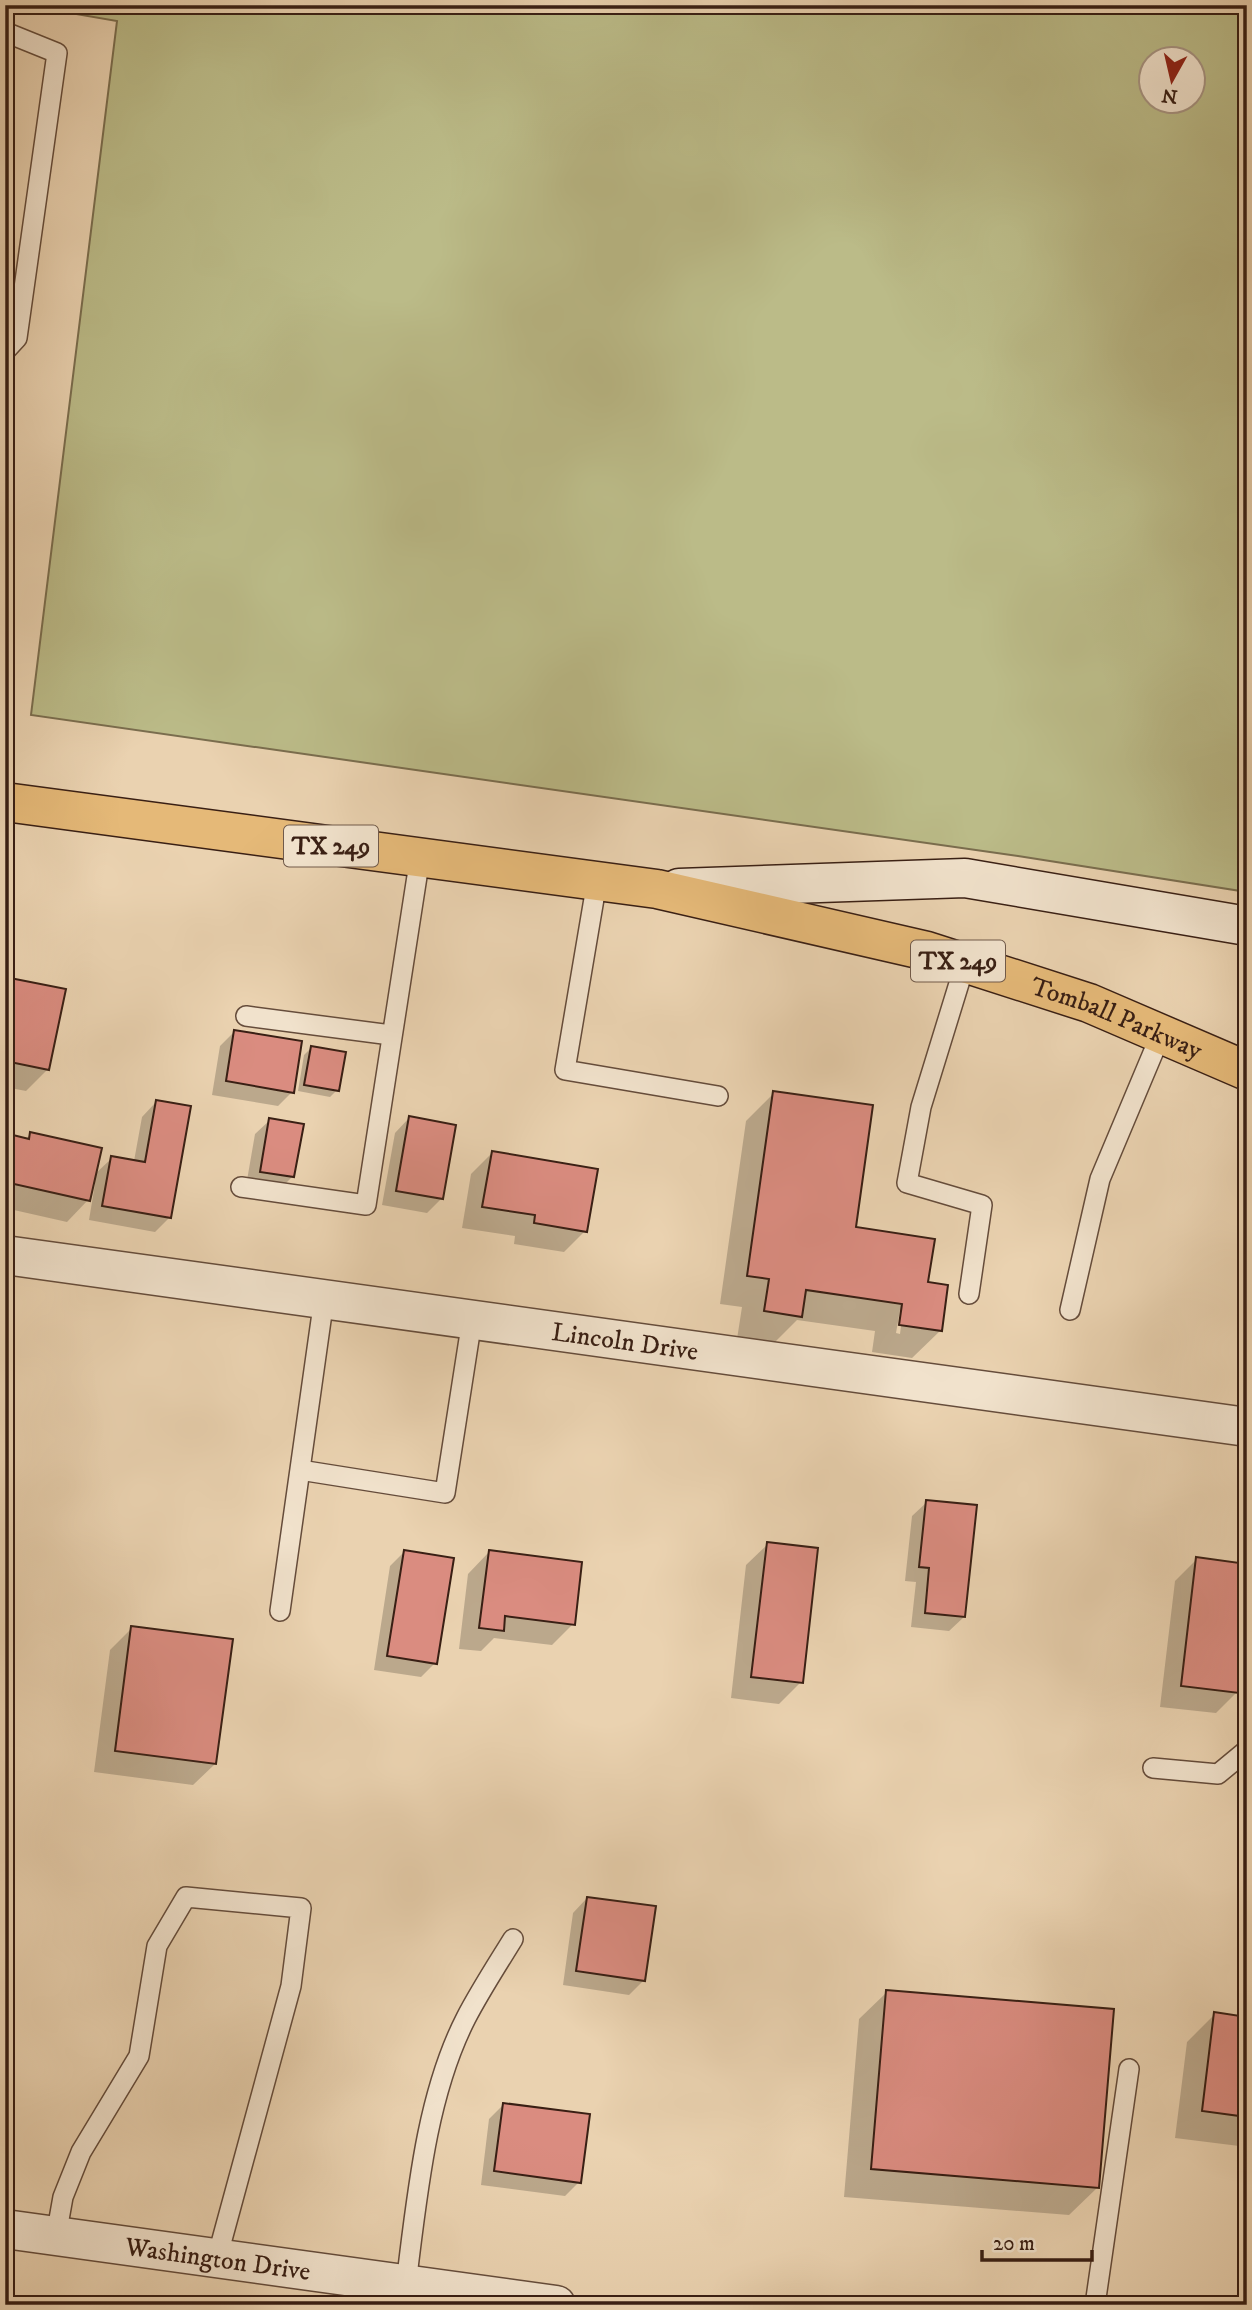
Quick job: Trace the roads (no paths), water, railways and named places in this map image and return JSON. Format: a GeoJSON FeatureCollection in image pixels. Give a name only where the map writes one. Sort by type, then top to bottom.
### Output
{"type":"FeatureCollection","features":[{"type":"Feature","properties":{"kind":"main road","name":"TX 249"},"geometry":{"type":"LineString","coordinates":[[5,802],[657,889]]}},
{"type":"Feature","properties":{"kind":"main road","name":"Tomball Parkway"},"geometry":{"type":"LineString","coordinates":[[657,889],[928,951],[1089,1003],[1247,1071]]}},
{"type":"Feature","properties":{"kind":"street"},"geometry":{"type":"LineString","coordinates":[[657,889],[965,878],[1247,926]]}},
{"type":"Feature","properties":{"kind":"street","name":"Lincoln Drive"},"geometry":{"type":"LineString","coordinates":[[5,1255],[1247,1427]]}},
{"type":"Feature","properties":{"kind":"street","name":"Washington Drive"},"geometry":{"type":"LineString","coordinates":[[5,2230],[406,2284],[461,2298],[556,2305]]}},
{"type":"Feature","properties":{"kind":"lane"},"geometry":{"type":"LineString","coordinates":[[5,32],[57,53],[17,338],[5,351]]}},
{"type":"Feature","properties":{"kind":"lane"},"geometry":{"type":"LineString","coordinates":[[241,1187],[366,1205],[420,857]]}},
{"type":"Feature","properties":{"kind":"lane"},"geometry":{"type":"LineString","coordinates":[[597,881],[565,1070],[718,1096]]}},
{"type":"Feature","properties":{"kind":"lane"},"geometry":{"type":"LineString","coordinates":[[965,964],[920,1108],[907,1183],[982,1205],[970,1294]]}},
{"type":"Feature","properties":{"kind":"lane"},"geometry":{"type":"LineString","coordinates":[[246,1016],[391,1035]]}},
{"type":"Feature","properties":{"kind":"lane"},"geometry":{"type":"LineString","coordinates":[[1070,1310],[1100,1179],[1161,1034]]}},
{"type":"Feature","properties":{"kind":"lane"},"geometry":{"type":"LineString","coordinates":[[280,1611],[324,1299]]}},
{"type":"Feature","properties":{"kind":"lane"},"geometry":{"type":"LineString","coordinates":[[300,1470],[445,1493],[472,1320]]}},
{"type":"Feature","properties":{"kind":"lane"},"geometry":{"type":"LineString","coordinates":[[1153,1768],[1218,1774],[1247,1750]]}},
{"type":"Feature","properties":{"kind":"lane"},"geometry":{"type":"LineString","coordinates":[[55,2236],[63,2197],[81,2152],[139,2056],[157,1946],[186,1898],[301,1908],[291,1986],[217,2258]]}},
{"type":"Feature","properties":{"kind":"lane"},"geometry":{"type":"LineString","coordinates":[[406,2284],[419,2176],[437,2096],[465,2019],[513,1939]]}},
{"type":"Feature","properties":{"kind":"lane"},"geometry":{"type":"LineString","coordinates":[[1095,2305],[1129,2069]]}}]}
